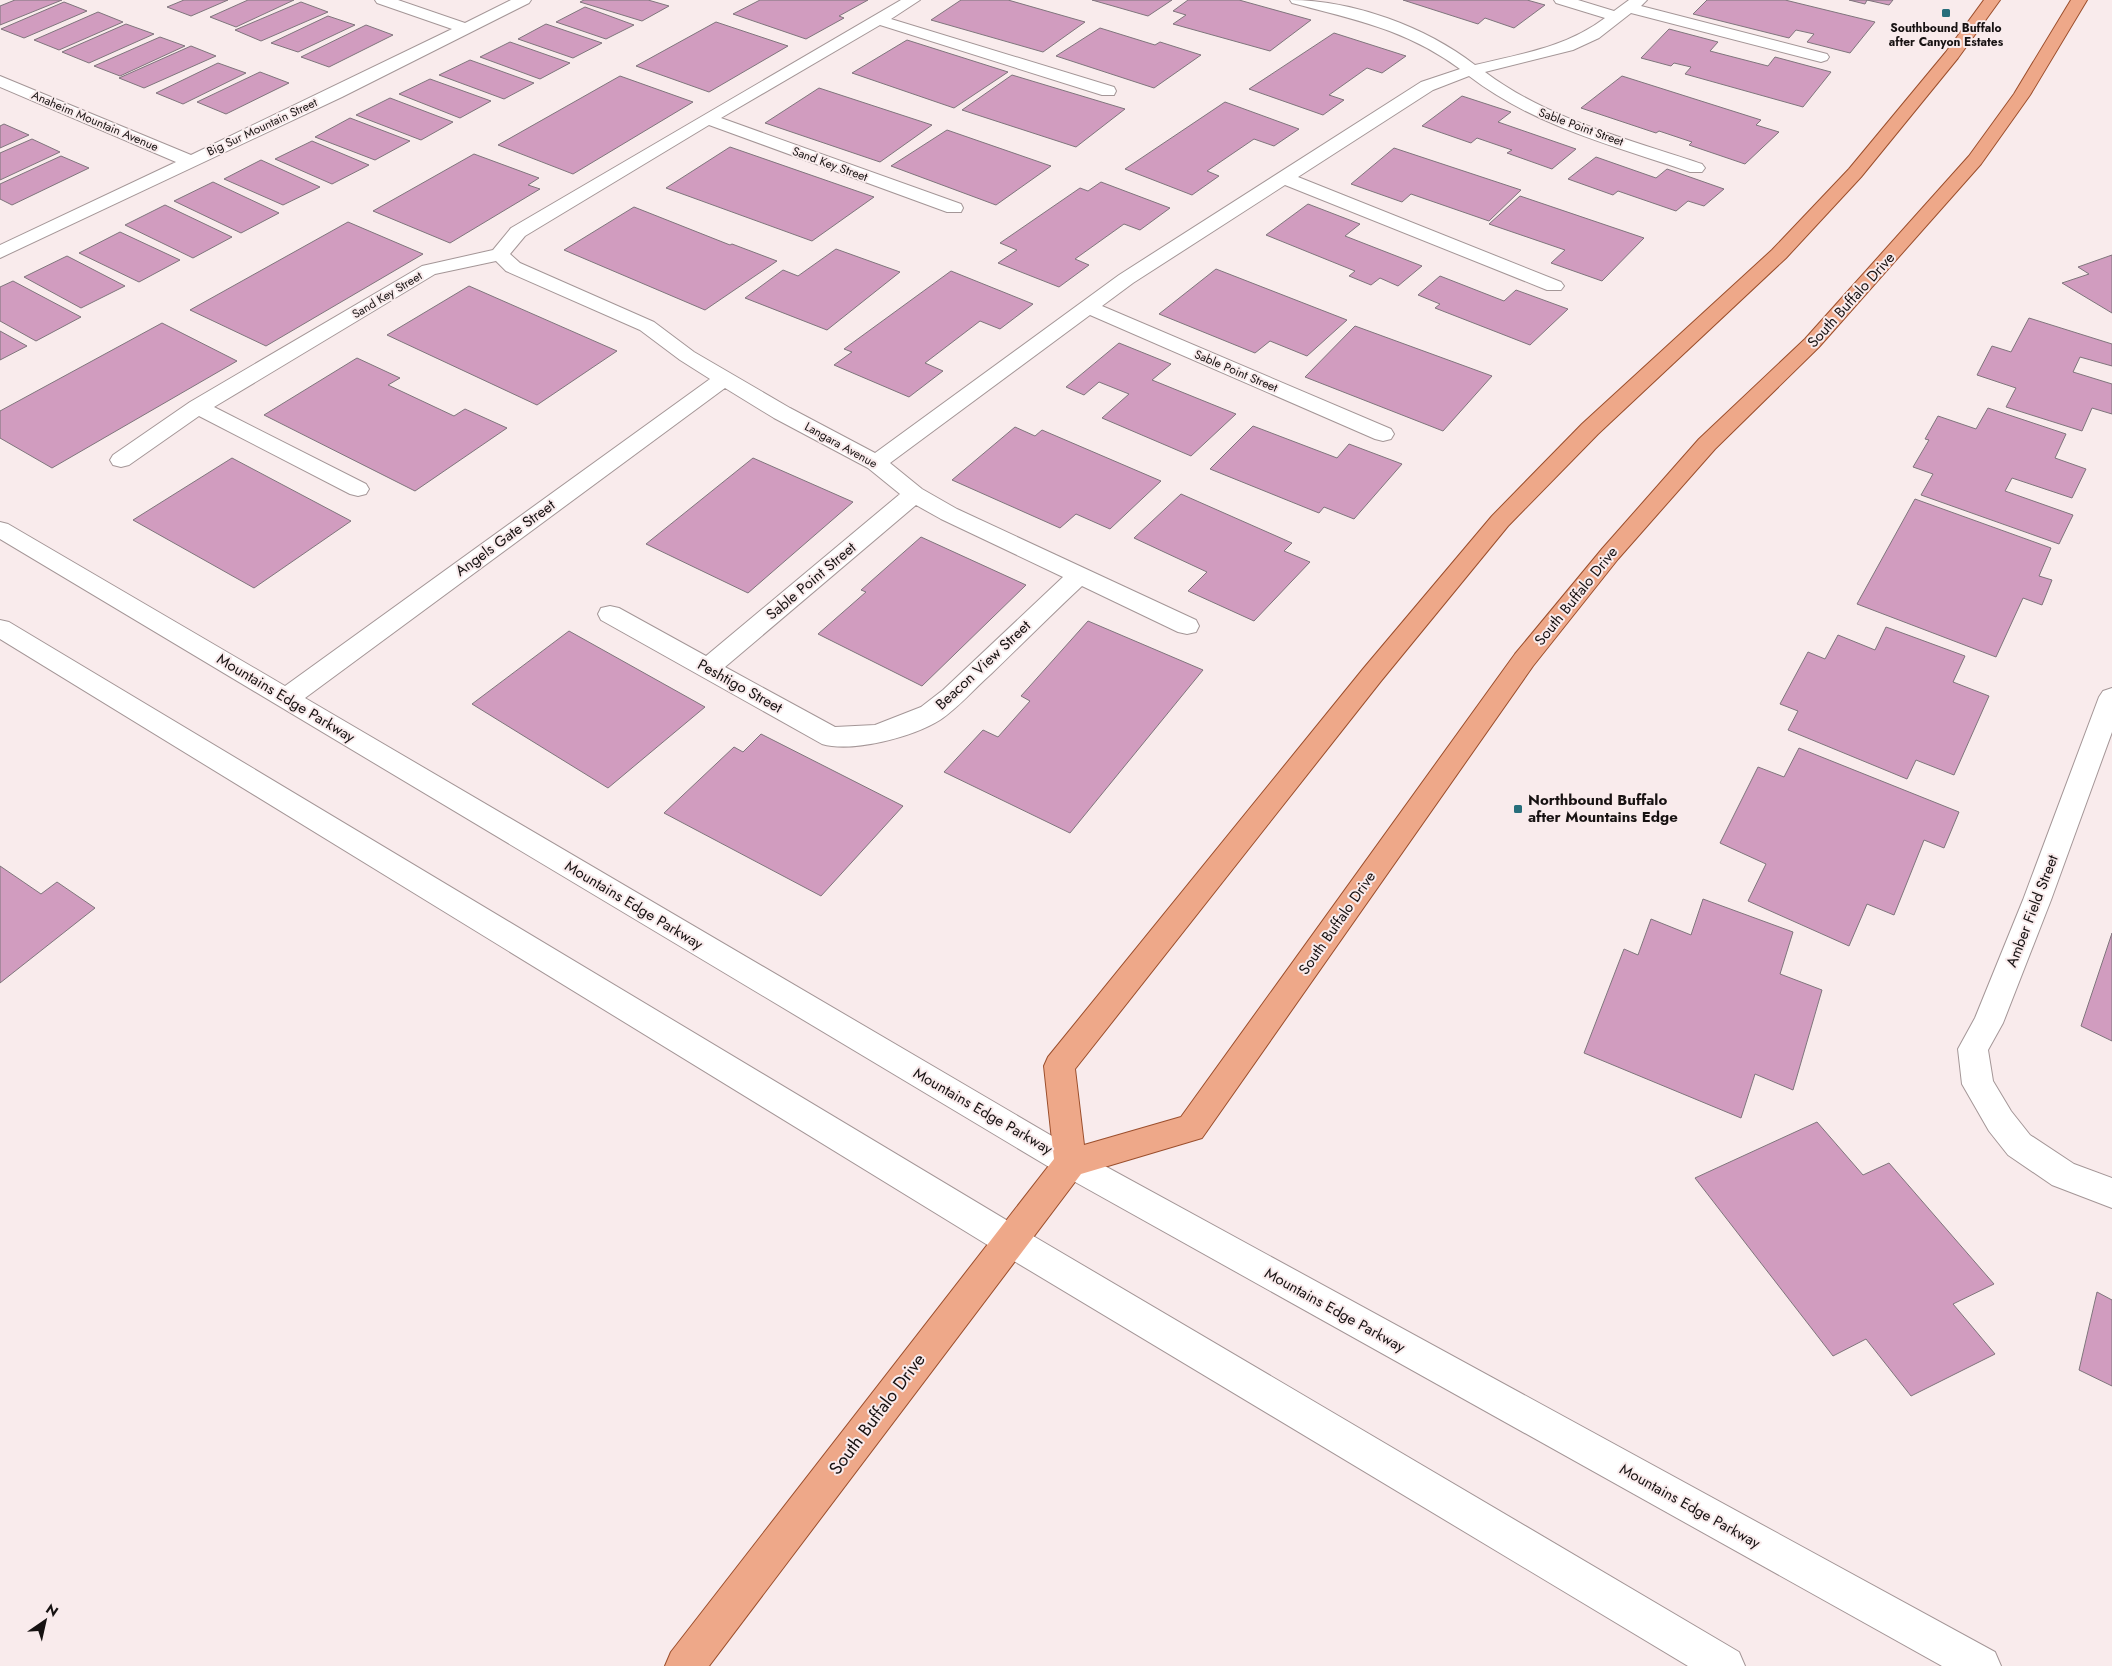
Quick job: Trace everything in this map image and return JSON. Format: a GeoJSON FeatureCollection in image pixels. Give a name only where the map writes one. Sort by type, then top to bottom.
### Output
{"type":"FeatureCollection","features":[{"type":"Feature","properties":{"kind":"main road"},"geometry":{"type":"LineString","coordinates":[[1070,1163],[1059,1066],[1372,675],[1500,521],[1590,429],[1779,254],[1836,193],[1902,117],[1992,0]]}},
{"type":"Feature","properties":{"kind":"main road","name":"South Buffalo Drive"},"geometry":{"type":"LineString","coordinates":[[685,1666],[1070,1163],[1191,1128],[1524,660],[1610,554],[1707,444],[1812,344],[1975,160],[2022,95],[2079,0]]}},
{"type":"Feature","properties":{"kind":"street"},"geometry":{"type":"LineString","coordinates":[[383,0],[467,29]]}},
{"type":"Feature","properties":{"kind":"street","name":"Big Sur Mountain Street"},"geometry":{"type":"LineString","coordinates":[[0,252],[467,29],[523,0]]}},
{"type":"Feature","properties":{"kind":"street"},"geometry":{"type":"LineString","coordinates":[[500,254],[518,232],[912,0]]}},
{"type":"Feature","properties":{"kind":"street","name":"Sable Point Street"},"geometry":{"type":"LineString","coordinates":[[1298,0],[1407,31],[1427,40],[1474,70],[1495,89],[1532,109],[1696,168]]}},
{"type":"Feature","properties":{"kind":"street"},"geometry":{"type":"LineString","coordinates":[[1562,0],[1628,8],[1821,57]]}},
{"type":"Feature","properties":{"kind":"street"},"geometry":{"type":"LineString","coordinates":[[876,463],[1126,280],[1427,86],[1454,75],[1567,46],[1593,35],[1628,8]]}},
{"type":"Feature","properties":{"kind":"street"},"geometry":{"type":"LineString","coordinates":[[879,20],[1108,90]]}},
{"type":"Feature","properties":{"kind":"street","name":"Anaheim Mountain Avenue"},"geometry":{"type":"LineString","coordinates":[[0,81],[190,161]]}},
{"type":"Feature","properties":{"kind":"street","name":"Sand Key Street"},"geometry":{"type":"LineString","coordinates":[[707,119],[954,208]]}},
{"type":"Feature","properties":{"kind":"street"},"geometry":{"type":"LineString","coordinates":[[1284,178],[1554,286]]}},
{"type":"Feature","properties":{"kind":"street","name":"Sand Key Street"},"geometry":{"type":"LineString","coordinates":[[121,460],[198,407],[429,270],[500,254]]}},
{"type":"Feature","properties":{"kind":"street","name":"Langara Avenue"},"geometry":{"type":"LineString","coordinates":[[500,254],[513,267],[647,326],[688,356],[782,413],[876,463],[914,494],[949,514],[1187,626]]}},
{"type":"Feature","properties":{"kind":"street","name":"Sable Point Street"},"geometry":{"type":"LineString","coordinates":[[1088,307],[1383,434]]}},
{"type":"Feature","properties":{"kind":"street","name":"Angels Gate Street"},"geometry":{"type":"LineString","coordinates":[[287,698],[724,378]]}},
{"type":"Feature","properties":{"kind":"street"},"geometry":{"type":"LineString","coordinates":[[198,407],[358,489]]}},
{"type":"Feature","properties":{"kind":"street","name":"Sable Point Street"},"geometry":{"type":"LineString","coordinates":[[708,668],[914,494]]}},
{"type":"Feature","properties":{"kind":"street","name":"Mountains Edge Parkway"},"geometry":{"type":"LineString","coordinates":[[0,529],[1070,1163],[1981,1666]]}},
{"type":"Feature","properties":{"kind":"street","name":"Beacon View Street"},"geometry":{"type":"LineString","coordinates":[[876,734],[930,714],[959,690],[1079,575]]}},
{"type":"Feature","properties":{"kind":"street","name":"Peshtigo Street"},"geometry":{"type":"LineString","coordinates":[[610,614],[831,737],[876,734]]}},
{"type":"Feature","properties":{"kind":"street"},"geometry":{"type":"LineString","coordinates":[[0,628],[1011,1241],[1725,1666]]}},
{"type":"Feature","properties":{"kind":"street","name":"Amber Field Street"},"geometry":{"type":"LineString","coordinates":[[2112,697],[2037,900],[1988,1023],[1973,1049],[1978,1084],[2000,1121],[2020,1145],[2062,1175],[2112,1193]]}},
{"type":"Feature","properties":{"kind":"building"},"geometry":{"type":"Polygon","coordinates":[[[15,0],[62,0],[0,25],[0,6],[15,0]]]}},
{"type":"Feature","properties":{"kind":"building"},"geometry":{"type":"Polygon","coordinates":[[[184,0],[228,0],[191,16],[167,7],[184,0]]]}},
{"type":"Feature","properties":{"kind":"building"},"geometry":{"type":"Polygon","coordinates":[[[248,0],[294,0],[236,27],[210,17],[248,0]]]}},
{"type":"Feature","properties":{"kind":"building"},"geometry":{"type":"Polygon","coordinates":[[[584,0],[648,0],[669,6],[642,21],[580,2],[584,0]]]}},
{"type":"Feature","properties":{"kind":"building"},"geometry":{"type":"Polygon","coordinates":[[[760,0],[868,0],[839,16],[844,18],[806,39],[733,14],[760,0]]]}},
{"type":"Feature","properties":{"kind":"building"},"geometry":{"type":"Polygon","coordinates":[[[961,0],[1008,0],[1085,22],[1043,52],[931,20],[961,0]]]}},
{"type":"Feature","properties":{"kind":"building"},"geometry":{"type":"Polygon","coordinates":[[[1092,0],[1172,0],[1148,16],[1092,0]]]}},
{"type":"Feature","properties":{"kind":"building"},"geometry":{"type":"Polygon","coordinates":[[[1188,0],[1239,0],[1311,20],[1270,51],[1173,24],[1186,15],[1173,11],[1188,0]]]}},
{"type":"Feature","properties":{"kind":"building"},"geometry":{"type":"Polygon","coordinates":[[[1403,0],[1527,0],[1545,5],[1514,28],[1485,18],[1478,24],[1403,0]]]}},
{"type":"Feature","properties":{"kind":"building"},"geometry":{"type":"Polygon","coordinates":[[[1707,0],[1785,0],[1875,22],[1850,53],[1807,42],[1814,34],[1796,30],[1789,38],[1693,14],[1707,0]]]}},
{"type":"Feature","properties":{"kind":"building"},"geometry":{"type":"Polygon","coordinates":[[[1849,0],[1867,0],[1865,4],[1849,0]]]}},
{"type":"Feature","properties":{"kind":"building"},"geometry":{"type":"Polygon","coordinates":[[[1867,0],[1893,0],[1889,5],[1867,0]]]}},
{"type":"Feature","properties":{"kind":"building"},"geometry":{"type":"Polygon","coordinates":[[[64,2],[87,11],[24,38],[1,29],[64,2]]]}},
{"type":"Feature","properties":{"kind":"building"},"geometry":{"type":"Polygon","coordinates":[[[301,2],[328,12],[261,41],[235,30],[301,2]]]}},
{"type":"Feature","properties":{"kind":"building"},"geometry":{"type":"Polygon","coordinates":[[[585,7],[634,25],[606,39],[556,22],[585,7]]]}},
{"type":"Feature","properties":{"kind":"building"},"geometry":{"type":"Polygon","coordinates":[[[98,12],[123,22],[59,50],[34,40],[98,12]]]}},
{"type":"Feature","properties":{"kind":"building"},"geometry":{"type":"Polygon","coordinates":[[[328,16],[355,25],[298,52],[271,43],[328,16]]]}},
{"type":"Feature","properties":{"kind":"building"},"geometry":{"type":"Polygon","coordinates":[[[716,22],[788,46],[709,92],[636,66],[716,22]]]}},
{"type":"Feature","properties":{"kind":"building"},"geometry":{"type":"Polygon","coordinates":[[[126,24],[154,34],[89,63],[62,52],[126,24]]]}},
{"type":"Feature","properties":{"kind":"building"},"geometry":{"type":"Polygon","coordinates":[[[546,24],[602,43],[573,58],[518,39],[546,24]]]}},
{"type":"Feature","properties":{"kind":"building"},"geometry":{"type":"Polygon","coordinates":[[[366,25],[393,35],[329,67],[301,57],[366,25]]]}},
{"type":"Feature","properties":{"kind":"building"},"geometry":{"type":"Polygon","coordinates":[[[1100,28],[1155,45],[1160,42],[1201,55],[1154,88],[1056,56],[1100,28]]]}},
{"type":"Feature","properties":{"kind":"building"},"geometry":{"type":"Polygon","coordinates":[[[1669,29],[1718,42],[1710,51],[1768,66],[1775,57],[1831,72],[1803,107],[1685,74],[1691,67],[1674,63],[1671,66],[1641,58],[1669,29]]]}},
{"type":"Feature","properties":{"kind":"building"},"geometry":{"type":"Polygon","coordinates":[[[1334,33],[1406,56],[1382,73],[1367,68],[1329,95],[1344,100],[1323,115],[1249,89],[1334,33]]]}},
{"type":"Feature","properties":{"kind":"building"},"geometry":{"type":"Polygon","coordinates":[[[160,37],[185,46],[120,76],[94,66],[160,37]]]}},
{"type":"Feature","properties":{"kind":"building"},"geometry":{"type":"Polygon","coordinates":[[[907,40],[1008,72],[954,108],[852,73],[907,40]]]}},
{"type":"Feature","properties":{"kind":"building"},"geometry":{"type":"Polygon","coordinates":[[[510,42],[570,63],[540,79],[480,57],[510,42]]]}},
{"type":"Feature","properties":{"kind":"building"},"geometry":{"type":"Polygon","coordinates":[[[191,46],[216,56],[144,88],[119,78],[191,46]]]}},
{"type":"Feature","properties":{"kind":"building"},"geometry":{"type":"Polygon","coordinates":[[[470,60],[534,83],[504,99],[439,75],[470,60]]]}},
{"type":"Feature","properties":{"kind":"building"},"geometry":{"type":"Polygon","coordinates":[[[218,63],[246,73],[183,104],[156,93],[218,63]]]}},
{"type":"Feature","properties":{"kind":"building"},"geometry":{"type":"Polygon","coordinates":[[[260,72],[289,83],[226,114],[197,102],[260,72]]]}},
{"type":"Feature","properties":{"kind":"building"},"geometry":{"type":"Polygon","coordinates":[[[1012,75],[1125,109],[1076,147],[962,110],[1012,75]]]}},
{"type":"Feature","properties":{"kind":"building"},"geometry":{"type":"Polygon","coordinates":[[[620,76],[693,102],[573,174],[498,145],[620,76]]]}},
{"type":"Feature","properties":{"kind":"building"},"geometry":{"type":"Polygon","coordinates":[[[1622,76],[1761,120],[1756,125],[1779,132],[1745,164],[1689,145],[1692,142],[1659,131],[1656,133],[1581,108],[1622,76]]]}},
{"type":"Feature","properties":{"kind":"building"},"geometry":{"type":"Polygon","coordinates":[[[430,79],[491,101],[460,118],[399,94],[430,79]]]}},
{"type":"Feature","properties":{"kind":"building"},"geometry":{"type":"Polygon","coordinates":[[[819,88],[932,125],[880,162],[765,123],[819,88]]]}},
{"type":"Feature","properties":{"kind":"building"},"geometry":{"type":"Polygon","coordinates":[[[1462,96],[1511,112],[1498,122],[1576,149],[1552,169],[1507,153],[1512,150],[1477,138],[1471,143],[1422,126],[1462,96]]]}},
{"type":"Feature","properties":{"kind":"building"},"geometry":{"type":"Polygon","coordinates":[[[390,98],[453,122],[421,140],[356,115],[390,98]]]}},
{"type":"Feature","properties":{"kind":"building"},"geometry":{"type":"Polygon","coordinates":[[[1225,102],[1299,129],[1274,146],[1254,139],[1207,171],[1219,176],[1192,195],[1125,169],[1225,102]]]}},
{"type":"Feature","properties":{"kind":"building"},"geometry":{"type":"Polygon","coordinates":[[[350,118],[410,141],[375,160],[315,137],[350,118]]]}},
{"type":"Feature","properties":{"kind":"building"},"geometry":{"type":"Polygon","coordinates":[[[4,124],[29,135],[0,148],[0,126],[4,124]]]}},
{"type":"Feature","properties":{"kind":"building"},"geometry":{"type":"Polygon","coordinates":[[[947,130],[1051,166],[996,205],[891,166],[947,130]]]}},
{"type":"Feature","properties":{"kind":"building"},"geometry":{"type":"Polygon","coordinates":[[[32,139],[60,152],[0,180],[0,153],[32,139]]]}},
{"type":"Feature","properties":{"kind":"building"},"geometry":{"type":"Polygon","coordinates":[[[312,141],[369,165],[332,184],[275,159],[312,141]]]}},
{"type":"Feature","properties":{"kind":"building"},"geometry":{"type":"Polygon","coordinates":[[[730,147],[874,197],[812,241],[666,188],[730,147]]]}},
{"type":"Feature","properties":{"kind":"building"},"geometry":{"type":"Polygon","coordinates":[[[1394,148],[1521,190],[1489,221],[1411,194],[1402,202],[1351,184],[1394,148]]]}},
{"type":"Feature","properties":{"kind":"building"},"geometry":{"type":"Polygon","coordinates":[[[474,154],[539,178],[528,185],[540,189],[450,243],[373,211],[474,154]]]}},
{"type":"Feature","properties":{"kind":"building"},"geometry":{"type":"Polygon","coordinates":[[[61,156],[89,168],[12,205],[0,199],[0,184],[61,156]]]}},
{"type":"Feature","properties":{"kind":"building"},"geometry":{"type":"Polygon","coordinates":[[[1596,157],[1656,178],[1667,169],[1724,189],[1704,206],[1688,201],[1676,211],[1618,191],[1613,195],[1568,179],[1596,157]]]}},
{"type":"Feature","properties":{"kind":"building"},"geometry":{"type":"Polygon","coordinates":[[[261,160],[320,187],[283,205],[224,179],[261,160]]]}},
{"type":"Feature","properties":{"kind":"building"},"geometry":{"type":"Polygon","coordinates":[[[213,182],[279,213],[241,233],[174,201],[213,182]]]}},
{"type":"Feature","properties":{"kind":"building"},"geometry":{"type":"Polygon","coordinates":[[[1101,182],[1170,208],[1140,230],[1124,224],[1075,259],[1089,265],[1059,287],[998,263],[1017,250],[1000,243],[1080,188],[1088,191],[1101,182]]]}},
{"type":"Feature","properties":{"kind":"building"},"geometry":{"type":"Polygon","coordinates":[[[1520,196],[1644,238],[1602,281],[1551,263],[1565,250],[1489,224],[1520,196]]]}},
{"type":"Feature","properties":{"kind":"building"},"geometry":{"type":"Polygon","coordinates":[[[1308,204],[1360,224],[1345,236],[1422,266],[1398,286],[1380,278],[1371,285],[1349,276],[1355,271],[1266,235],[1308,204]]]}},
{"type":"Feature","properties":{"kind":"building"},"geometry":{"type":"Polygon","coordinates":[[[165,205],[232,237],[193,258],[125,225],[165,205]]]}},
{"type":"Feature","properties":{"kind":"building"},"geometry":{"type":"Polygon","coordinates":[[[634,207],[730,245],[732,244],[777,261],[705,310],[564,250],[634,207]]]}},
{"type":"Feature","properties":{"kind":"building"},"geometry":{"type":"Polygon","coordinates":[[[348,222],[423,254],[266,346],[190,310],[348,222]]]}},
{"type":"Feature","properties":{"kind":"building"},"geometry":{"type":"Polygon","coordinates":[[[120,232],[180,260],[139,282],[79,253],[120,232]]]}},
{"type":"Feature","properties":{"kind":"building"},"geometry":{"type":"Polygon","coordinates":[[[836,249],[900,272],[827,330],[745,298],[783,270],[798,276],[836,249]]]}},
{"type":"Feature","properties":{"kind":"building"},"geometry":{"type":"Polygon","coordinates":[[[2112,255],[2112,313],[2062,283],[2089,274],[2078,267],[2112,255]]]}},
{"type":"Feature","properties":{"kind":"building"},"geometry":{"type":"Polygon","coordinates":[[[67,256],[125,286],[81,308],[24,277],[67,256]]]}},
{"type":"Feature","properties":{"kind":"building"},"geometry":{"type":"Polygon","coordinates":[[[1216,269],[1347,320],[1307,356],[1270,341],[1255,353],[1159,314],[1216,269]]]}},
{"type":"Feature","properties":{"kind":"building"},"geometry":{"type":"Polygon","coordinates":[[[951,271],[1033,304],[1000,329],[980,321],[925,363],[943,371],[909,397],[834,365],[852,352],[844,349],[951,271]]]}},
{"type":"Feature","properties":{"kind":"building"},"geometry":{"type":"Polygon","coordinates":[[[1440,276],[1504,301],[1516,290],[1568,309],[1530,345],[1435,308],[1440,304],[1418,295],[1440,276]]]}},
{"type":"Feature","properties":{"kind":"building"},"geometry":{"type":"Polygon","coordinates":[[[13,281],[81,317],[36,341],[0,321],[0,287],[13,281]]]}},
{"type":"Feature","properties":{"kind":"building"},"geometry":{"type":"Polygon","coordinates":[[[469,286],[617,351],[537,405],[387,335],[469,286]]]}},
{"type":"Feature","properties":{"kind":"building"},"geometry":{"type":"Polygon","coordinates":[[[2029,318],[2112,344],[2112,366],[2080,357],[2073,372],[2112,384],[2112,414],[2092,408],[2082,431],[2006,407],[2016,388],[1977,375],[1992,346],[2011,352],[2029,318]]]}},
{"type":"Feature","properties":{"kind":"building"},"geometry":{"type":"Polygon","coordinates":[[[162,323],[237,361],[52,468],[0,438],[0,411],[162,323]]]}},
{"type":"Feature","properties":{"kind":"building"},"geometry":{"type":"Polygon","coordinates":[[[1355,326],[1492,376],[1443,431],[1305,377],[1355,326]]]}},
{"type":"Feature","properties":{"kind":"building"},"geometry":{"type":"Polygon","coordinates":[[[0,331],[27,346],[0,360],[0,331]]]}},
{"type":"Feature","properties":{"kind":"building"},"geometry":{"type":"Polygon","coordinates":[[[1119,343],[1171,364],[1152,380],[1236,414],[1191,456],[1102,418],[1129,394],[1099,382],[1084,395],[1066,387],[1119,343]]]}},
{"type":"Feature","properties":{"kind":"building"},"geometry":{"type":"Polygon","coordinates":[[[357,358],[400,378],[388,385],[454,416],[465,409],[507,428],[415,491],[264,415],[357,358]]]}},
{"type":"Feature","properties":{"kind":"building"},"geometry":{"type":"Polygon","coordinates":[[[1988,408],[2066,434],[2055,458],[2086,469],[2072,498],[2012,478],[2005,491],[2073,515],[2059,544],[1921,495],[1933,474],[1913,467],[1929,440],[1925,439],[1938,416],[1976,429],[1988,408]]]}},
{"type":"Feature","properties":{"kind":"building"},"geometry":{"type":"Polygon","coordinates":[[[1253,426],[1337,458],[1349,444],[1402,464],[1354,519],[1324,507],[1319,513],[1210,469],[1253,426]]]}},
{"type":"Feature","properties":{"kind":"building"},"geometry":{"type":"Polygon","coordinates":[[[1015,427],[1035,436],[1042,430],[1161,481],[1110,529],[1076,514],[1060,528],[952,480],[1015,427]]]}},
{"type":"Feature","properties":{"kind":"building"},"geometry":{"type":"Polygon","coordinates":[[[232,458],[351,521],[254,588],[133,520],[232,458]]]}},
{"type":"Feature","properties":{"kind":"building"},"geometry":{"type":"Polygon","coordinates":[[[753,458],[853,502],[748,593],[646,544],[753,458]]]}},
{"type":"Feature","properties":{"kind":"building"},"geometry":{"type":"Polygon","coordinates":[[[1181,494],[1292,543],[1284,551],[1310,562],[1254,621],[1188,591],[1207,572],[1134,538],[1181,494]]]}},
{"type":"Feature","properties":{"kind":"building"},"geometry":{"type":"Polygon","coordinates":[[[1915,499],[2051,548],[2039,576],[2052,580],[2042,605],[2023,598],[1996,657],[1857,604],[1915,499]]]}},
{"type":"Feature","properties":{"kind":"building"},"geometry":{"type":"Polygon","coordinates":[[[921,537],[1026,585],[922,686],[818,634],[866,592],[861,590],[921,537]]]}},
{"type":"Feature","properties":{"kind":"building"},"geometry":{"type":"Polygon","coordinates":[[[1088,621],[1203,670],[1070,833],[944,772],[983,730],[998,737],[1030,701],[1021,696],[1088,621]]]}},
{"type":"Feature","properties":{"kind":"building"},"geometry":{"type":"Polygon","coordinates":[[[1886,627],[1965,656],[1953,682],[1989,696],[1954,775],[1916,760],[1907,779],[1788,730],[1798,711],[1780,704],[1808,652],[1825,659],[1838,635],[1875,650],[1886,627]]]}},
{"type":"Feature","properties":{"kind":"building"},"geometry":{"type":"Polygon","coordinates":[[[569,631],[705,707],[608,788],[472,704],[569,631]]]}},
{"type":"Feature","properties":{"kind":"building"},"geometry":{"type":"Polygon","coordinates":[[[761,734],[903,806],[821,896],[664,813],[734,747],[743,752],[761,734]]]}},
{"type":"Feature","properties":{"kind":"building"},"geometry":{"type":"Polygon","coordinates":[[[1799,748],[1959,812],[1944,848],[1924,840],[1894,915],[1867,904],[1849,946],[1748,901],[1766,864],[1720,843],[1758,767],[1784,777],[1799,748]]]}},
{"type":"Feature","properties":{"kind":"building"},"geometry":{"type":"Polygon","coordinates":[[[0,866],[41,894],[57,882],[95,908],[0,983],[0,866]]]}},
{"type":"Feature","properties":{"kind":"building"},"geometry":{"type":"Polygon","coordinates":[[[1703,899],[1793,932],[1780,974],[1822,990],[1793,1090],[1755,1074],[1741,1118],[1584,1053],[1624,949],[1638,955],[1651,919],[1691,935],[1703,899]]]}},
{"type":"Feature","properties":{"kind":"building"},"geometry":{"type":"Polygon","coordinates":[[[2112,933],[2112,1041],[2081,1026],[2112,933]]]}},
{"type":"Feature","properties":{"kind":"building"},"geometry":{"type":"Polygon","coordinates":[[[1817,1122],[1863,1175],[1889,1163],[1994,1284],[1953,1304],[1995,1354],[1911,1396],[1866,1339],[1833,1356],[1695,1178],[1817,1122]]]}},
{"type":"Feature","properties":{"kind":"building"},"geometry":{"type":"Polygon","coordinates":[[[2097,1292],[2112,1300],[2112,1386],[2079,1370],[2097,1292]]]}},
{"type":"Feature","properties":{"kind":"place","name":"Southbound Buffalo after Canyon Estates"},"geometry":{"type":"Point","coordinates":[1946,13]}},
{"type":"Feature","properties":{"kind":"place","name":"Northbound Buffalo after Mountains Edge"},"geometry":{"type":"Point","coordinates":[1518,809]}}]}
